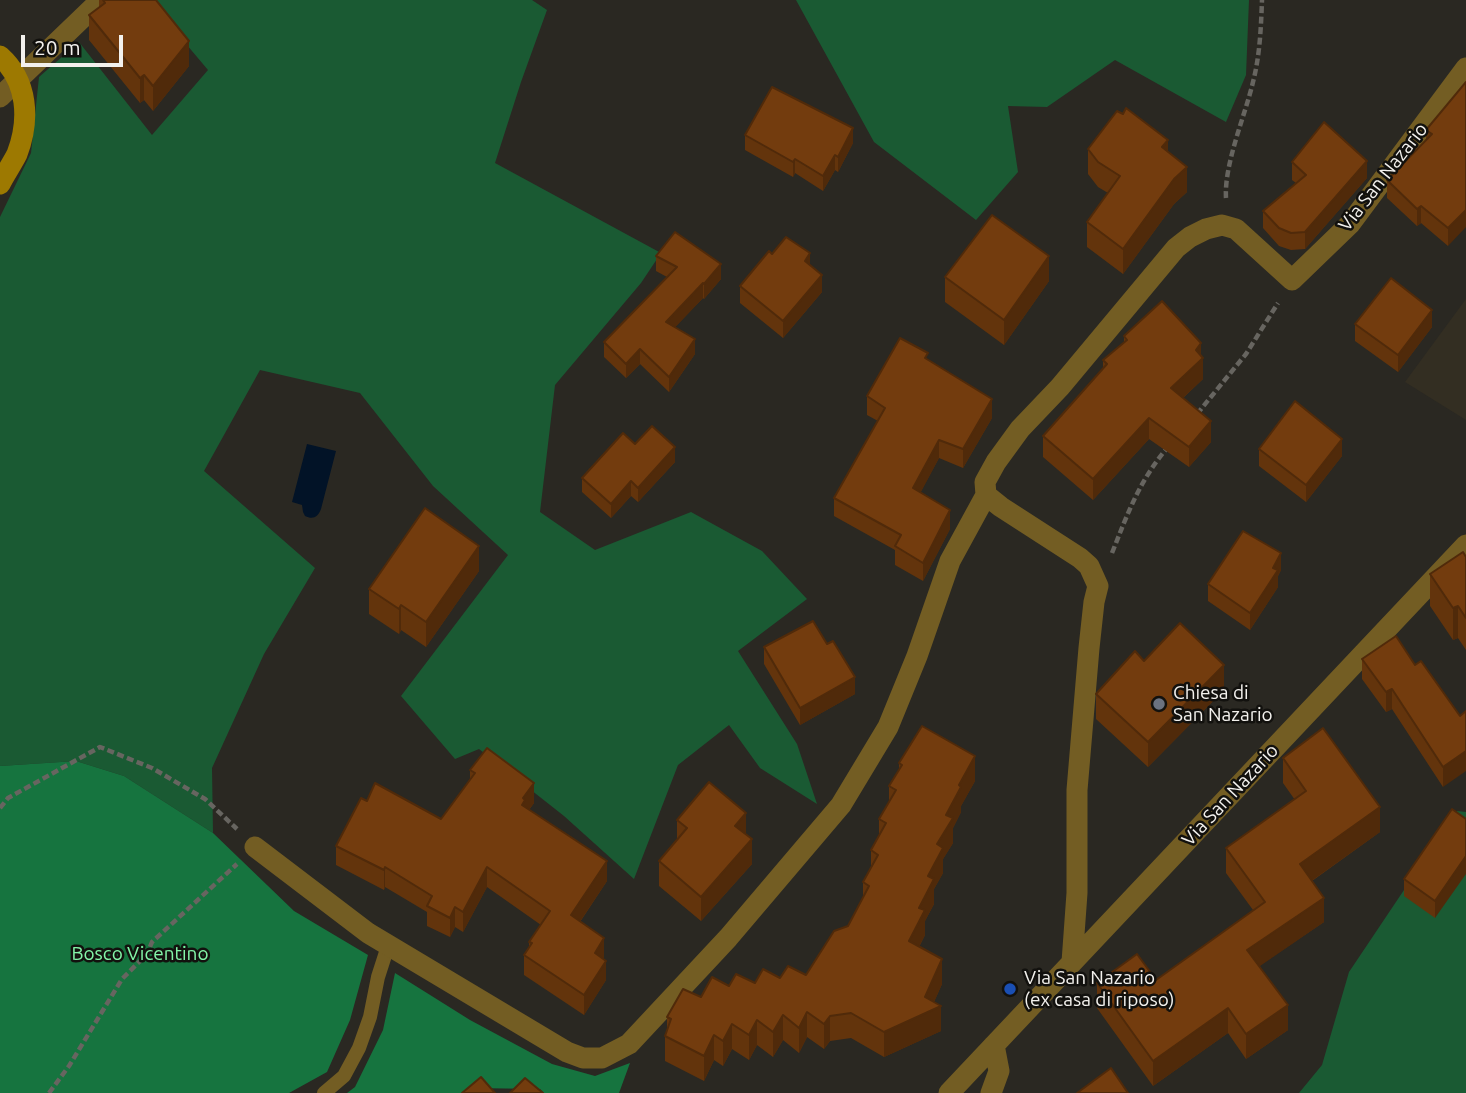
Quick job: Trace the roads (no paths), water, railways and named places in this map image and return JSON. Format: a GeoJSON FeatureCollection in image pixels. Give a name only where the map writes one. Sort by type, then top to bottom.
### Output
{"type":"FeatureCollection","features":[{"type":"Feature","properties":{"kind":"main road"},"geometry":{"type":"LineString","coordinates":[[0,56],[11,66],[25,102],[24,129],[16,155],[0,184]]}},
{"type":"Feature","properties":{"kind":"street"},"geometry":{"type":"LineString","coordinates":[[0,97],[101,0]]}},
{"type":"Feature","properties":{"kind":"street","name":"Via San Nazario"},"geometry":{"type":"LineString","coordinates":[[986,495],[985,482],[1020,429],[1060,387],[1176,248],[1206,229],[1222,225],[1236,229],[1292,280],[1350,224],[1466,68]]}},
{"type":"Feature","properties":{"kind":"street"},"geometry":{"type":"LineString","coordinates":[[256,847],[388,946],[567,1052],[583,1059],[602,1058],[629,1044],[728,939],[841,805],[888,727],[917,656],[950,561],[986,495],[1089,566],[1098,586],[1090,637],[1077,790],[1077,892],[1072,962]]}},
{"type":"Feature","properties":{"kind":"street","name":"Via San Nazario"},"geometry":{"type":"LineString","coordinates":[[949,1093],[1466,545]]}},
{"type":"Feature","properties":{"kind":"street"},"geometry":{"type":"LineString","coordinates":[[991,1093],[999,1071],[994,1045]]}},
{"type":"Feature","properties":{"kind":"lane"},"geometry":{"type":"LineString","coordinates":[[324,1093],[344,1076],[359,1048],[370,1017],[388,946]]}},
{"type":"Feature","properties":{"kind":"water"},"geometry":{"type":"Polygon","coordinates":[[[307,444],[336,451],[321,509],[313,518],[305,516],[302,505],[292,502],[307,444]]]}},
{"type":"Feature","properties":{"kind":"place","name":"Chiesa di San Nazario"},"geometry":{"type":"Point","coordinates":[1159,704]}},
{"type":"Feature","properties":{"kind":"place","name":"Via San Nazario (ex casa di riposo)"},"geometry":{"type":"Point","coordinates":[1010,989]}},
{"type":"Feature","properties":{"kind":"park label","name":"Bosco Vicentino"},"geometry":{"type":"Point","coordinates":[140,954]}}]}
